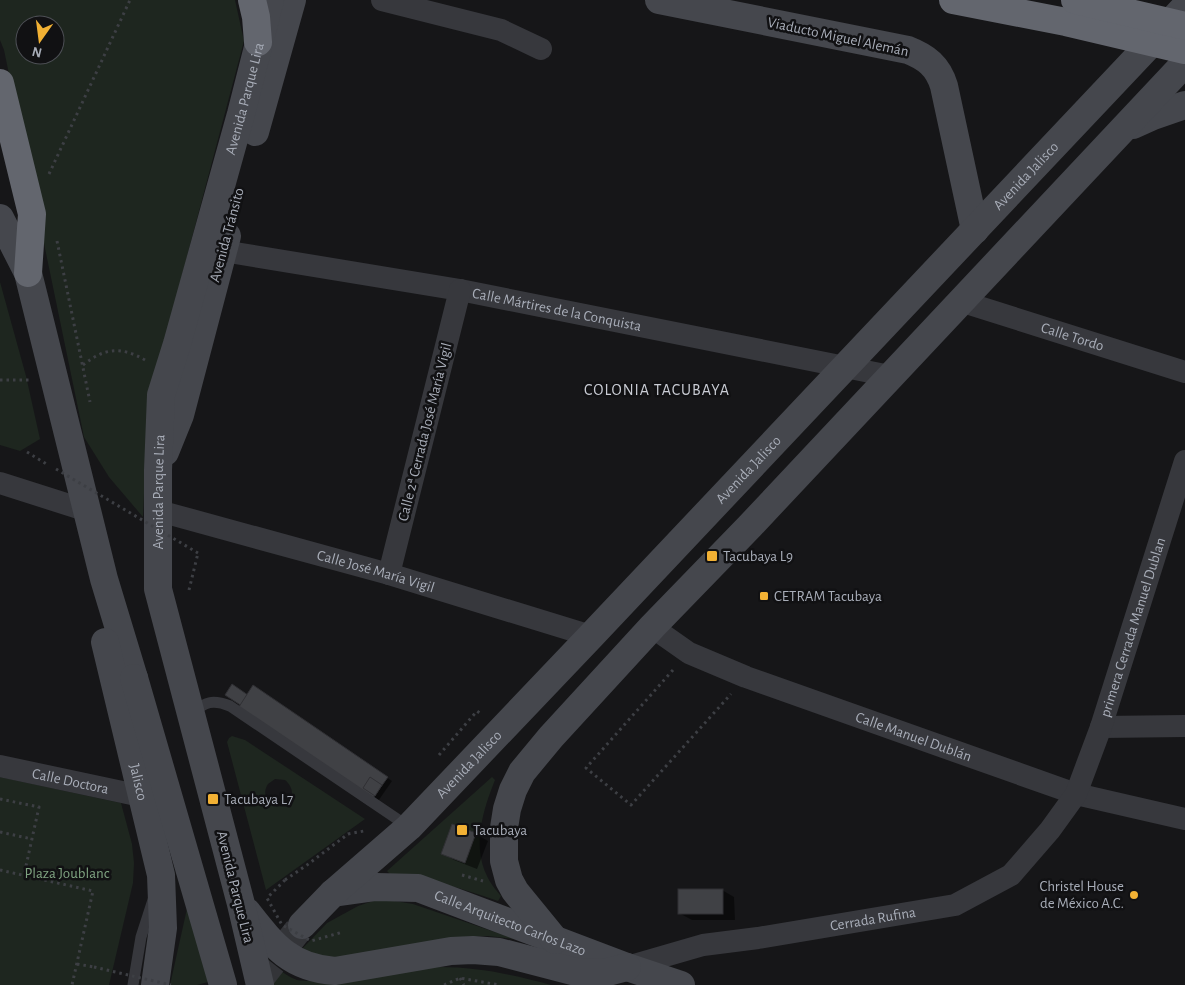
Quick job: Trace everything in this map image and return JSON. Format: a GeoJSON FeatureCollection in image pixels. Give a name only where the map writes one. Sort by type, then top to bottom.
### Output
{"type":"FeatureCollection","features":[{"type":"Feature","properties":{"kind":"highway"},"geometry":{"type":"LineString","coordinates":[[252,0],[256,16],[258,42]]}},
{"type":"Feature","properties":{"kind":"highway"},"geometry":{"type":"LineString","coordinates":[[952,0],[1056,20],[1185,50]]}},
{"type":"Feature","properties":{"kind":"highway"},"geometry":{"type":"LineString","coordinates":[[1075,0],[1185,26]]}},
{"type":"Feature","properties":{"kind":"highway"},"geometry":{"type":"LineString","coordinates":[[0,83],[32,214],[28,274]]}},
{"type":"Feature","properties":{"kind":"main road","name":"Avenida Parque Lira"},"geometry":{"type":"LineString","coordinates":[[260,985],[241,904],[158,588],[158,470],[161,395],[180,335],[233,143],[270,0]]}},
{"type":"Feature","properties":{"kind":"main road","name":"Avenida Tránsito"},"geometry":{"type":"LineString","coordinates":[[158,470],[180,416],[222,251],[292,0]]}},
{"type":"Feature","properties":{"kind":"main road","name":"Viaducto Miguel Alemán"},"geometry":{"type":"LineString","coordinates":[[660,0],[908,50],[920,54],[931,62],[941,77],[944,86],[975,230]]}},
{"type":"Feature","properties":{"kind":"main road","name":"Avenida Jalisco"},"geometry":{"type":"LineString","coordinates":[[302,924],[333,893],[408,827],[846,367],[1185,7]]}},
{"type":"Feature","properties":{"kind":"main road"},"geometry":{"type":"LineString","coordinates":[[555,940],[515,892],[509,880],[504,861],[503,845],[507,809],[513,790],[522,772],[652,627],[750,526],[1185,63]]}},
{"type":"Feature","properties":{"kind":"main road"},"geometry":{"type":"LineString","coordinates":[[1119,134],[1153,116],[1185,105]]}},
{"type":"Feature","properties":{"kind":"main road"},"geometry":{"type":"LineString","coordinates":[[0,218],[28,274],[104,579],[223,985]]}},
{"type":"Feature","properties":{"kind":"main road","name":"Jalisco"},"geometry":{"type":"LineString","coordinates":[[104,579],[100,620],[161,875],[163,928],[155,985]]}},
{"type":"Feature","properties":{"kind":"main road","name":"Calle Arquitecto Carlos Lazo"},"geometry":{"type":"LineString","coordinates":[[333,893],[376,887],[418,888],[627,967],[681,985]]}},
{"type":"Feature","properties":{"kind":"main road"},"geometry":{"type":"LineString","coordinates":[[241,904],[271,942],[283,953],[298,963],[318,970],[335,971],[451,951],[473,950],[499,952],[576,972],[604,973],[627,967]]}},
{"type":"Feature","properties":{"kind":"street"},"geometry":{"type":"LineString","coordinates":[[382,0],[501,30],[541,49]]}},
{"type":"Feature","properties":{"kind":"street","name":"Calle Mártires de la Conquista"},"geometry":{"type":"LineString","coordinates":[[222,251],[460,290],[890,376]]}},
{"type":"Feature","properties":{"kind":"street","name":"Calle 2ª Cerrada José María Vigil"},"geometry":{"type":"LineString","coordinates":[[389,574],[460,290]]}},
{"type":"Feature","properties":{"kind":"street","name":"Calle Tordo"},"geometry":{"type":"LineString","coordinates":[[960,302],[1185,372]]}},
{"type":"Feature","properties":{"kind":"street","name":"primera Cerrada Manuel Dublan"},"geometry":{"type":"LineString","coordinates":[[1076,794],[1101,727],[1185,461]]}},
{"type":"Feature","properties":{"kind":"street"},"geometry":{"type":"LineString","coordinates":[[0,483],[88,511]]}},
{"type":"Feature","properties":{"kind":"street","name":"Calle José María Vigil"},"geometry":{"type":"LineString","coordinates":[[159,511],[389,574],[591,636]]}},
{"type":"Feature","properties":{"kind":"street","name":"Calle Manuel Dublán"},"geometry":{"type":"LineString","coordinates":[[652,627],[689,653],[746,677],[1076,794],[1185,819]]}},
{"type":"Feature","properties":{"kind":"street"},"geometry":{"type":"LineString","coordinates":[[1101,727],[1185,726]]}},
{"type":"Feature","properties":{"kind":"street","name":"Calle Doctora"},"geometry":{"type":"LineString","coordinates":[[0,766],[141,796]]}},
{"type":"Feature","properties":{"kind":"street","name":"Cerrada Rufina"},"geometry":{"type":"LineString","coordinates":[[627,967],[703,945],[758,938],[956,905],[1011,875],[1050,830],[1076,794]]}},
{"type":"Feature","properties":{"kind":"lane"},"geometry":{"type":"LineString","coordinates":[[190,713],[204,704],[217,701],[230,706],[408,827]]}},
{"type":"Feature","properties":{"kind":"lane"},"geometry":{"type":"LineString","coordinates":[[133,985],[141,937],[161,875]]}},
{"type":"Feature","properties":{"kind":"path"},"geometry":{"type":"LineString","coordinates":[[46,182],[130,0]]}},
{"type":"Feature","properties":{"kind":"path"},"geometry":{"type":"LineString","coordinates":[[56,234],[90,402]]}},
{"type":"Feature","properties":{"kind":"path"},"geometry":{"type":"LineString","coordinates":[[83,365],[94,356],[108,351],[127,351],[144,359],[158,373],[161,395]]}},
{"type":"Feature","properties":{"kind":"path"},"geometry":{"type":"LineString","coordinates":[[27,452],[198,553],[189,590]]}},
{"type":"Feature","properties":{"kind":"path"},"geometry":{"type":"LineString","coordinates":[[689,653],[586,768],[631,805],[746,677]]}},
{"type":"Feature","properties":{"kind":"path"},"geometry":{"type":"LineString","coordinates":[[0,799],[39,807],[24,875]]}},
{"type":"Feature","properties":{"kind":"path"},"geometry":{"type":"LineString","coordinates":[[343,932],[311,941],[282,925],[268,898],[285,880],[348,834],[370,830]]}},
{"type":"Feature","properties":{"kind":"path"},"geometry":{"type":"LineString","coordinates":[[0,832],[32,839]]}},
{"type":"Feature","properties":{"kind":"path"},"geometry":{"type":"LineString","coordinates":[[0,870],[93,891],[72,985]]}},
{"type":"Feature","properties":{"kind":"path"},"geometry":{"type":"LineString","coordinates":[[77,964],[171,985]]}},
{"type":"Feature","properties":{"kind":"path"},"geometry":{"type":"LineString","coordinates":[[444,985],[460,978],[499,985]]}},
{"type":"Feature","properties":{"kind":"path"},"geometry":{"type":"LineString","coordinates":[[460,978],[464,985]]}},
{"type":"Feature","properties":{"kind":"green space"},"geometry":{"type":"Polygon","coordinates":[[[0,0],[235,0],[244,41],[148,404],[143,517],[109,477],[84,437],[4,50],[0,40],[0,0]]]}},
{"type":"Feature","properties":{"kind":"green space"},"geometry":{"type":"Polygon","coordinates":[[[0,282],[26,376],[40,439],[20,451],[0,445],[0,282]]]}},
{"type":"Feature","properties":{"kind":"green space"},"geometry":{"type":"Polygon","coordinates":[[[232,736],[245,740],[365,819],[266,890],[227,742],[232,736]],[[275,779],[268,784],[265,795],[271,804],[282,806],[290,798],[292,793],[290,786],[285,780],[275,779]]]}},
{"type":"Feature","properties":{"kind":"green space","name":"Plaza Joublanc"},"geometry":{"type":"Polygon","coordinates":[[[0,777],[121,803],[132,844],[134,863],[133,883],[109,985],[0,985],[0,777]]]}},
{"type":"Feature","properties":{"kind":"green space"},"geometry":{"type":"Polygon","coordinates":[[[492,777],[495,780],[483,815],[480,852],[487,876],[501,896],[498,901],[432,881],[391,875],[387,871],[492,777]]]}},
{"type":"Feature","properties":{"kind":"green space"},"geometry":{"type":"Polygon","coordinates":[[[376,900],[413,904],[515,939],[488,936],[463,937],[371,956],[327,958],[301,950],[327,923],[358,906],[376,900]]]}},
{"type":"Feature","properties":{"kind":"green space"},"geometry":{"type":"Polygon","coordinates":[[[188,904],[208,982],[197,985],[170,985],[188,904]]]}},
{"type":"Feature","properties":{"kind":"green space"},"geometry":{"type":"Polygon","coordinates":[[[259,949],[281,971],[297,980],[325,981],[404,969],[452,967],[502,973],[551,985],[269,985],[259,949]]]}},
{"type":"Feature","properties":{"kind":"building"},"geometry":{"type":"Polygon","coordinates":[[[232,684],[255,700],[248,710],[225,695],[232,684]]]}},
{"type":"Feature","properties":{"kind":"building"},"geometry":{"type":"Polygon","coordinates":[[[253,685],[388,777],[368,805],[235,713],[253,685]]]}},
{"type":"Feature","properties":{"kind":"building"},"geometry":{"type":"Polygon","coordinates":[[[370,777],[382,785],[375,796],[363,788],[370,777]]]}},
{"type":"Feature","properties":{"kind":"building"},"geometry":{"type":"Polygon","coordinates":[[[452,824],[476,833],[465,863],[441,854],[452,824]]]}},
{"type":"Feature","properties":{"kind":"building"},"geometry":{"type":"Polygon","coordinates":[[[678,889],[723,889],[723,914],[678,914],[678,889]]]}},
{"type":"Feature","properties":{"kind":"tunnel"},"geometry":{"type":"LineString","coordinates":[[255,985],[302,925]]}},
{"type":"Feature","properties":{"kind":"place","name":"Tacubaya L9"},"geometry":{"type":"Point","coordinates":[712,556]}},
{"type":"Feature","properties":{"kind":"place","name":"CETRAM Tacubaya"},"geometry":{"type":"Point","coordinates":[764,596]}},
{"type":"Feature","properties":{"kind":"place","name":"Tacubaya L7"},"geometry":{"type":"Point","coordinates":[213,799]}},
{"type":"Feature","properties":{"kind":"place","name":"Tacubaya"},"geometry":{"type":"Point","coordinates":[462,830]}},
{"type":"Feature","properties":{"kind":"place","name":"Christel House de México A.C."},"geometry":{"type":"Point","coordinates":[1134,895]}},
{"type":"Feature","properties":{"kind":"district","name":"COLONIA TACUBAYA"},"geometry":{"type":"Point","coordinates":[657,390]}}]}
